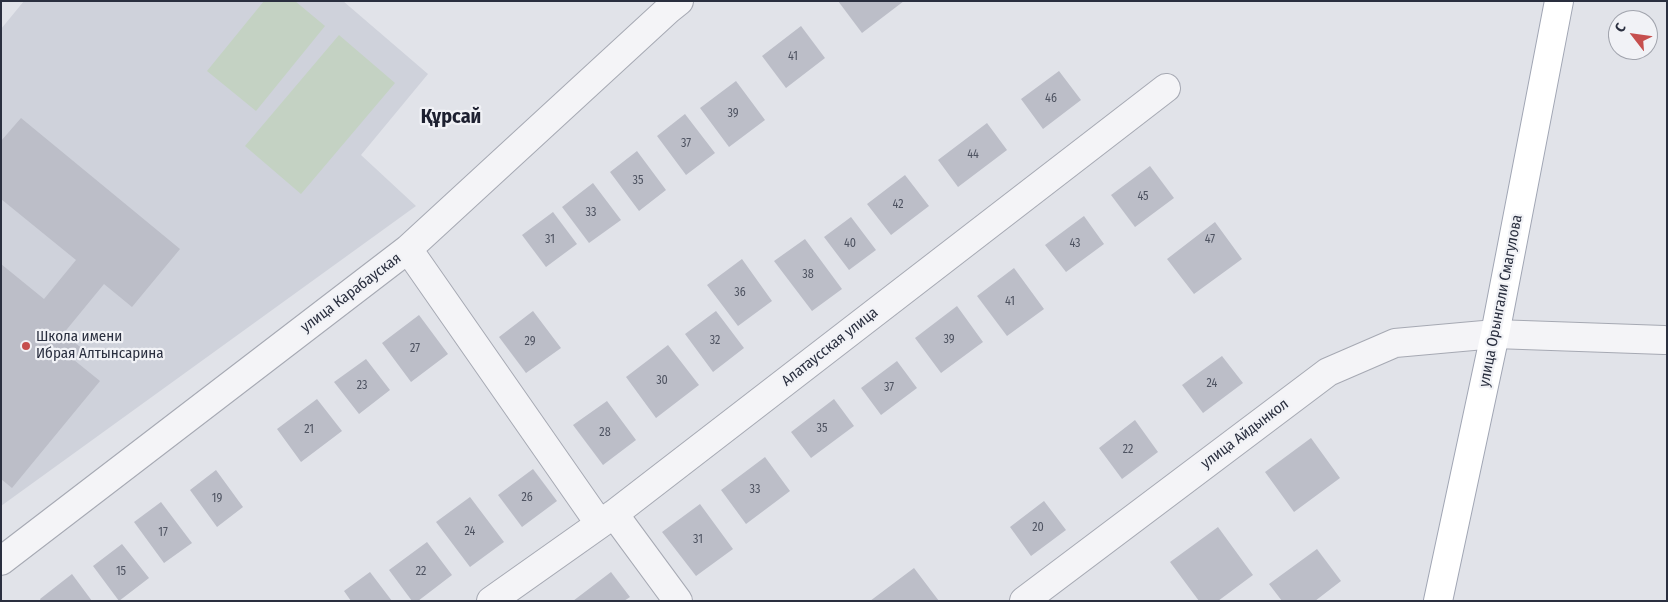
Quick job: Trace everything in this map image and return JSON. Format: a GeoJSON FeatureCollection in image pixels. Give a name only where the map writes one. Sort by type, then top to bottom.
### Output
{"type":"FeatureCollection","features":[{"type":"Feature","properties":{"kind":"main road","name":"улица Орынгали Смагулова"},"geometry":{"type":"LineString","coordinates":[[1438,601],[1495,334],[1559,1]]}},
{"type":"Feature","properties":{"kind":"street","name":"улица Карабауская"},"geometry":{"type":"LineString","coordinates":[[1,561],[408,249],[679,1]]}},
{"type":"Feature","properties":{"kind":"street","name":"Алатаусская улица"},"geometry":{"type":"LineString","coordinates":[[491,601],[607,519],[1166,88]]}},
{"type":"Feature","properties":{"kind":"street"},"geometry":{"type":"LineString","coordinates":[[408,249],[607,519],[678,601]]}},
{"type":"Feature","properties":{"kind":"street","name":"улица Айдынкол"},"geometry":{"type":"LineString","coordinates":[[1024,601],[1328,372],[1396,344],[1495,334],[1664,340]]}},
{"type":"Feature","properties":{"kind":"shaded area"},"geometry":{"type":"Polygon","coordinates":[[[24,1],[343,1],[428,74],[361,155],[416,206],[1,506],[1,29],[24,1]]]}},
{"type":"Feature","properties":{"kind":"green space"},"geometry":{"type":"Polygon","coordinates":[[[264,1],[295,1],[325,26],[256,111],[207,71],[264,1]]]}},
{"type":"Feature","properties":{"kind":"green space"},"geometry":{"type":"Polygon","coordinates":[[[339,35],[395,83],[301,194],[245,146],[339,35]]]}},
{"type":"Feature","properties":{"kind":"building"},"geometry":{"type":"Polygon","coordinates":[[[838,1],[904,1],[862,33],[838,1]]]}},
{"type":"Feature","properties":{"kind":"building"},"geometry":{"type":"Polygon","coordinates":[[[801,26],[825,58],[786,88],[762,56],[801,26]]]}},
{"type":"Feature","properties":{"kind":"building"},"geometry":{"type":"Polygon","coordinates":[[[1059,71],[1081,100],[1043,129],[1021,99],[1059,71]]]}},
{"type":"Feature","properties":{"kind":"building"},"geometry":{"type":"Polygon","coordinates":[[[736,81],[765,120],[729,147],[700,108],[736,81]]]}},
{"type":"Feature","properties":{"kind":"building"},"geometry":{"type":"Polygon","coordinates":[[[685,114],[715,153],[686,175],[657,136],[685,114]]]}},
{"type":"Feature","properties":{"kind":"building"},"geometry":{"type":"Polygon","coordinates":[[[21,118],[180,249],[132,307],[104,284],[63,334],[83,349],[74,360],[100,381],[12,488],[1,479],[1,264],[44,299],[76,260],[1,199],[1,141],[21,118]]]}},
{"type":"Feature","properties":{"kind":"building"},"geometry":{"type":"Polygon","coordinates":[[[987,123],[1007,150],[958,187],[938,160],[987,123]]]}},
{"type":"Feature","properties":{"kind":"building"},"geometry":{"type":"Polygon","coordinates":[[[637,151],[666,190],[639,211],[610,172],[637,151]]]}},
{"type":"Feature","properties":{"kind":"building"},"geometry":{"type":"Polygon","coordinates":[[[1150,166],[1174,198],[1135,227],[1111,195],[1150,166]]]}},
{"type":"Feature","properties":{"kind":"building"},"geometry":{"type":"Polygon","coordinates":[[[905,175],[929,206],[891,235],[867,204],[905,175]]]}},
{"type":"Feature","properties":{"kind":"building"},"geometry":{"type":"Polygon","coordinates":[[[593,183],[621,220],[589,243],[562,207],[593,183]]]}},
{"type":"Feature","properties":{"kind":"building"},"geometry":{"type":"Polygon","coordinates":[[[553,212],[577,244],[546,267],[522,235],[553,212]]]}},
{"type":"Feature","properties":{"kind":"building"},"geometry":{"type":"Polygon","coordinates":[[[1084,216],[1104,244],[1066,272],[1045,245],[1084,216]]]}},
{"type":"Feature","properties":{"kind":"building"},"geometry":{"type":"Polygon","coordinates":[[[851,217],[876,250],[849,270],[824,237],[851,217]]]}},
{"type":"Feature","properties":{"kind":"building"},"geometry":{"type":"Polygon","coordinates":[[[1215,222],[1242,259],[1194,294],[1167,259],[1215,222]]]}},
{"type":"Feature","properties":{"kind":"building"},"geometry":{"type":"Polygon","coordinates":[[[805,239],[842,289],[812,311],[774,261],[805,239]]]}},
{"type":"Feature","properties":{"kind":"building"},"geometry":{"type":"Polygon","coordinates":[[[742,259],[772,301],[738,326],[707,285],[742,259]]]}},
{"type":"Feature","properties":{"kind":"building"},"geometry":{"type":"Polygon","coordinates":[[[1014,268],[1044,309],[1007,336],[977,296],[1014,268]]]}},
{"type":"Feature","properties":{"kind":"building"},"geometry":{"type":"Polygon","coordinates":[[[957,306],[983,342],[941,373],[915,338],[957,306]]]}},
{"type":"Feature","properties":{"kind":"building"},"geometry":{"type":"Polygon","coordinates":[[[533,311],[561,348],[526,373],[499,337],[533,311]]]}},
{"type":"Feature","properties":{"kind":"building"},"geometry":{"type":"Polygon","coordinates":[[[716,311],[744,348],[713,372],[685,334],[716,311]]]}},
{"type":"Feature","properties":{"kind":"building"},"geometry":{"type":"Polygon","coordinates":[[[419,315],[448,354],[411,382],[382,343],[419,315]]]}},
{"type":"Feature","properties":{"kind":"building"},"geometry":{"type":"Polygon","coordinates":[[[668,345],[699,385],[656,418],[626,377],[668,345]]]}},
{"type":"Feature","properties":{"kind":"building"},"geometry":{"type":"Polygon","coordinates":[[[1222,356],[1243,383],[1203,413],[1182,385],[1222,356]]]}},
{"type":"Feature","properties":{"kind":"building"},"geometry":{"type":"Polygon","coordinates":[[[366,359],[390,390],[359,414],[334,382],[366,359]]]}},
{"type":"Feature","properties":{"kind":"building"},"geometry":{"type":"Polygon","coordinates":[[[897,361],[917,388],[881,415],[861,388],[897,361]]]}},
{"type":"Feature","properties":{"kind":"building"},"geometry":{"type":"Polygon","coordinates":[[[317,399],[342,431],[301,462],[277,429],[317,399]]]}},
{"type":"Feature","properties":{"kind":"building"},"geometry":{"type":"Polygon","coordinates":[[[834,399],[854,426],[811,458],[791,432],[834,399]]]}},
{"type":"Feature","properties":{"kind":"building"},"geometry":{"type":"Polygon","coordinates":[[[607,401],[636,440],[603,465],[573,425],[607,401]]]}},
{"type":"Feature","properties":{"kind":"building"},"geometry":{"type":"Polygon","coordinates":[[[1135,420],[1158,452],[1122,479],[1099,448],[1135,420]]]}},
{"type":"Feature","properties":{"kind":"building"},"geometry":{"type":"Polygon","coordinates":[[[1311,438],[1340,478],[1294,512],[1265,472],[1311,438]]]}},
{"type":"Feature","properties":{"kind":"building"},"geometry":{"type":"Polygon","coordinates":[[[765,457],[790,491],[746,524],[721,490],[765,457]]]}},
{"type":"Feature","properties":{"kind":"building"},"geometry":{"type":"Polygon","coordinates":[[[533,469],[557,501],[522,527],[498,495],[533,469]]]}},
{"type":"Feature","properties":{"kind":"building"},"geometry":{"type":"Polygon","coordinates":[[[216,470],[243,507],[217,527],[190,490],[216,470]]]}},
{"type":"Feature","properties":{"kind":"building"},"geometry":{"type":"Polygon","coordinates":[[[470,497],[504,542],[470,567],[436,522],[470,497]]]}},
{"type":"Feature","properties":{"kind":"building"},"geometry":{"type":"Polygon","coordinates":[[[1044,501],[1066,530],[1031,556],[1010,527],[1044,501]]]}},
{"type":"Feature","properties":{"kind":"building"},"geometry":{"type":"Polygon","coordinates":[[[161,502],[192,543],[164,563],[134,522],[161,502]]]}},
{"type":"Feature","properties":{"kind":"building"},"geometry":{"type":"Polygon","coordinates":[[[700,504],[733,549],[696,576],[662,532],[700,504]]]}},
{"type":"Feature","properties":{"kind":"building"},"geometry":{"type":"Polygon","coordinates":[[[1218,527],[1253,575],[1218,601],[1199,601],[1170,562],[1218,527]]]}},
{"type":"Feature","properties":{"kind":"building"},"geometry":{"type":"Polygon","coordinates":[[[427,542],[452,575],[418,601],[412,601],[389,570],[427,542]]]}},
{"type":"Feature","properties":{"kind":"building"},"geometry":{"type":"Polygon","coordinates":[[[122,544],[149,578],[119,601],[93,566],[122,544]]]}},
{"type":"Feature","properties":{"kind":"building"},"geometry":{"type":"Polygon","coordinates":[[[1317,549],[1341,581],[1315,601],[1282,601],[1269,584],[1317,549]]]}},
{"type":"Feature","properties":{"kind":"building"},"geometry":{"type":"Polygon","coordinates":[[[914,568],[939,601],[870,601],[914,568]]]}},
{"type":"Feature","properties":{"kind":"building"},"geometry":{"type":"Polygon","coordinates":[[[370,572],[392,601],[351,601],[344,591],[370,572]]]}},
{"type":"Feature","properties":{"kind":"building"},"geometry":{"type":"Polygon","coordinates":[[[611,572],[630,597],[624,601],[573,601],[611,572]]]}},
{"type":"Feature","properties":{"kind":"building"},"geometry":{"type":"Polygon","coordinates":[[[72,574],[92,601],[41,601],[40,599],[72,574]]]}},
{"type":"Feature","properties":{"kind":"place","name":"Школа имени Ибрая Алтынсарина"},"geometry":{"type":"Point","coordinates":[26,346]}},
{"type":"Feature","properties":{"kind":"district","name":"Құрсай"},"geometry":{"type":"Point","coordinates":[451,117]}}]}
